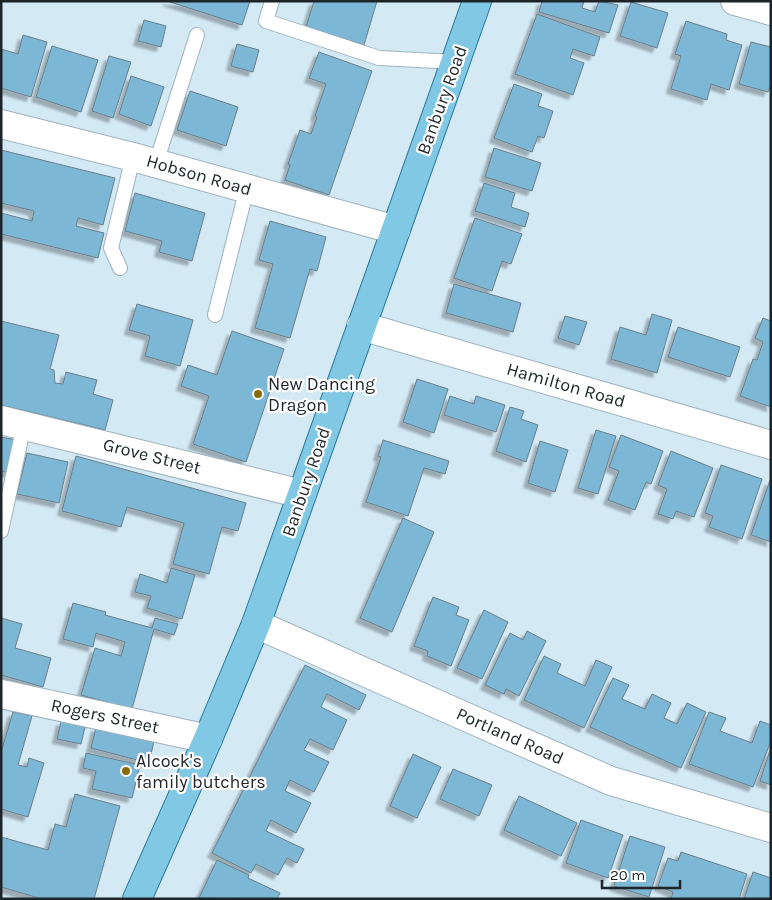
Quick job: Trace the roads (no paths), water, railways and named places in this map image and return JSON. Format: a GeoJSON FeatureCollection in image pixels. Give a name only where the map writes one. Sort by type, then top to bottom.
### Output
{"type":"FeatureCollection","features":[{"type":"Feature","properties":{"kind":"main road","name":"Banbury Road"},"geometry":{"type":"LineString","coordinates":[[137,899],[208,739],[256,624],[477,1]]}},
{"type":"Feature","properties":{"kind":"street"},"geometry":{"type":"LineString","coordinates":[[735,1],[771,12]]}},
{"type":"Feature","properties":{"kind":"street","name":"Hobson Road"},"geometry":{"type":"LineString","coordinates":[[1,124],[145,160],[396,230]]}},
{"type":"Feature","properties":{"kind":"street","name":"Hamilton Road"},"geometry":{"type":"LineString","coordinates":[[361,326],[771,445]]}},
{"type":"Feature","properties":{"kind":"street","name":"Grove Street"},"geometry":{"type":"LineString","coordinates":[[13,422],[302,494]]}},
{"type":"Feature","properties":{"kind":"street","name":"Portland Road"},"geometry":{"type":"LineString","coordinates":[[256,624],[611,781],[771,828]]}},
{"type":"Feature","properties":{"kind":"street","name":"Rogers Street"},"geometry":{"type":"LineString","coordinates":[[1,694],[208,739]]}},
{"type":"Feature","properties":{"kind":"lane"},"geometry":{"type":"LineString","coordinates":[[272,1],[266,20],[379,58],[456,62]]}},
{"type":"Feature","properties":{"kind":"lane"},"geometry":{"type":"LineString","coordinates":[[120,268],[111,248],[197,35]]}},
{"type":"Feature","properties":{"kind":"lane"},"geometry":{"type":"LineString","coordinates":[[214,315],[247,188]]}},
{"type":"Feature","properties":{"kind":"lane"},"geometry":{"type":"LineString","coordinates":[[1,531],[13,422]]}},
{"type":"Feature","properties":{"kind":"place","name":"New Dancing Dragon"},"geometry":{"type":"Point","coordinates":[258,394]}},
{"type":"Feature","properties":{"kind":"place","name":"Alcock's family butchers"},"geometry":{"type":"Point","coordinates":[126,771]}}]}
